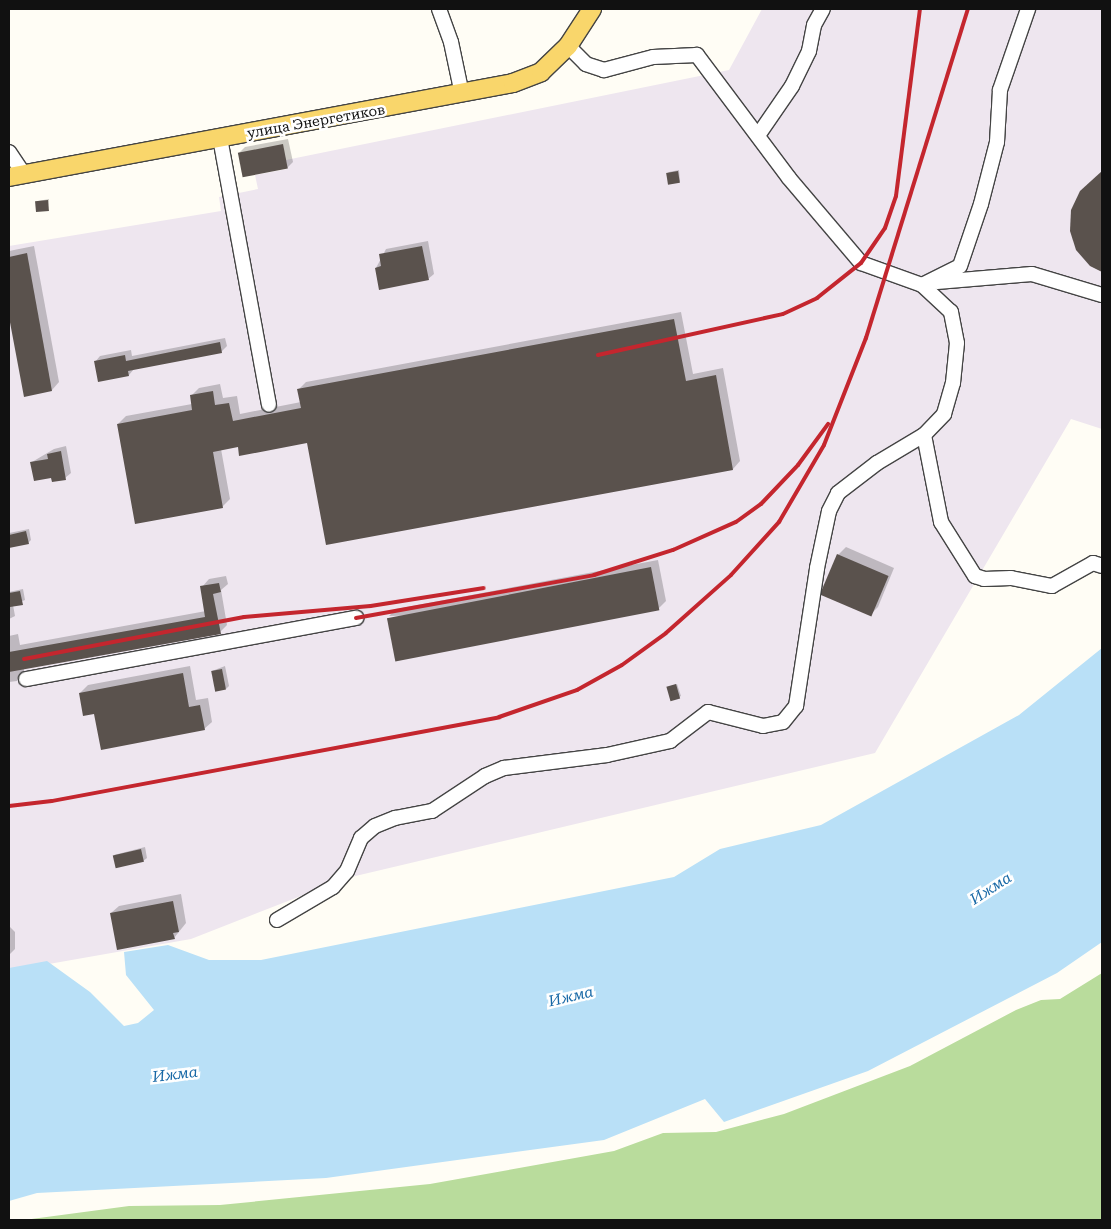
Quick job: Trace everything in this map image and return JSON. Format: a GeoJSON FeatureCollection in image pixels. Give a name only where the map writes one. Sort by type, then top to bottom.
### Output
{"type":"FeatureCollection","features":[{"type":"Feature","properties":{"kind":"main road","name":"улица Энергетиков"},"geometry":{"type":"LineString","coordinates":[[16,176],[513,83],[541,72],[568,46],[592,9]]}},
{"type":"Feature","properties":{"kind":"street"},"geometry":{"type":"LineString","coordinates":[[440,9],[451,42],[462,94]]}},
{"type":"Feature","properties":{"kind":"street"},"geometry":{"type":"LineString","coordinates":[[758,134],[792,86],[823,9]]}},
{"type":"Feature","properties":{"kind":"street"},"geometry":{"type":"LineString","coordinates":[[922,285],[960,266],[981,204],[997,142],[1000,90],[1028,9]]}},
{"type":"Feature","properties":{"kind":"street"},"geometry":{"type":"LineString","coordinates":[[277,920],[333,887],[347,871],[361,838],[375,826],[396,818],[432,811],[486,776],[504,768],[607,755],[670,740],[708,712],[763,726],[783,722],[796,706],[829,511],[838,493],[877,464],[924,435],[944,414],[953,383],[957,343],[951,312],[922,285],[861,263],[789,178],[758,134],[697,55],[653,57],[604,70],[586,64],[568,46]]}},
{"type":"Feature","properties":{"kind":"street"},"geometry":{"type":"LineString","coordinates":[[220,138],[269,404]]}},
{"type":"Feature","properties":{"kind":"street"},"geometry":{"type":"LineString","coordinates":[[9,152],[16,176]]}},
{"type":"Feature","properties":{"kind":"street"},"geometry":{"type":"LineString","coordinates":[[922,285],[964,278],[1032,274],[1102,295]]}},
{"type":"Feature","properties":{"kind":"street"},"geometry":{"type":"LineString","coordinates":[[924,435],[941,522],[975,576],[984,579],[1011,578],[1052,586],[1093,563],[1102,566]]}},
{"type":"Feature","properties":{"kind":"street"},"geometry":{"type":"LineString","coordinates":[[26,679],[356,618]]}},
{"type":"Feature","properties":{"kind":"shaded area"},"geometry":{"type":"Polygon","coordinates":[[[762,9],[1102,9],[1102,429],[1071,419],[875,753],[347,878],[191,939],[9,971],[9,246],[221,211],[219,197],[258,189],[255,175],[287,169],[286,160],[729,70],[762,9]]]}},
{"type":"Feature","properties":{"kind":"green space"},"geometry":{"type":"Polygon","coordinates":[[[1102,973],[1102,1220],[24,1220],[129,1206],[220,1205],[430,1184],[614,1151],[663,1133],[716,1132],[784,1114],[910,1066],[1016,1010],[1041,1000],[1060,999],[1102,973]]]}},
{"type":"Feature","properties":{"kind":"water","name":"Ижма"},"geometry":{"type":"Polygon","coordinates":[[[1102,648],[1102,942],[1057,973],[868,1071],[724,1122],[705,1099],[604,1140],[326,1178],[37,1193],[9,1201],[9,968],[47,961],[90,992],[124,1026],[138,1023],[154,1010],[126,975],[124,952],[168,945],[209,960],[261,960],[674,877],[720,849],[821,825],[1019,715],[1102,648]]]}},
{"type":"Feature","properties":{"kind":"building"},"geometry":{"type":"Polygon","coordinates":[[[283,144],[288,169],[243,177],[238,153],[283,144]]]}},
{"type":"Feature","properties":{"kind":"building"},"geometry":{"type":"Polygon","coordinates":[[[678,171],[680,183],[668,185],[666,173],[678,171]]]}},
{"type":"Feature","properties":{"kind":"building"},"geometry":{"type":"Polygon","coordinates":[[[1102,171],[1102,272],[1090,266],[1076,250],[1070,231],[1071,210],[1080,191],[1102,171]]]}},
{"type":"Feature","properties":{"kind":"building"},"geometry":{"type":"Polygon","coordinates":[[[48,200],[49,211],[36,212],[35,201],[48,200]]]}},
{"type":"Feature","properties":{"kind":"building"},"geometry":{"type":"Polygon","coordinates":[[[422,246],[429,280],[379,290],[375,268],[381,266],[379,254],[422,246]]]}},
{"type":"Feature","properties":{"kind":"building"},"geometry":{"type":"Polygon","coordinates":[[[27,253],[52,391],[24,397],[9,317],[9,257],[27,253]]]}},
{"type":"Feature","properties":{"kind":"building"},"geometry":{"type":"Polygon","coordinates":[[[674,319],[686,381],[716,375],[733,470],[326,545],[307,443],[239,456],[238,447],[213,452],[223,508],[135,524],[117,424],[192,410],[190,395],[213,391],[215,405],[229,403],[233,421],[301,408],[297,389],[674,319]]]}},
{"type":"Feature","properties":{"kind":"building"},"geometry":{"type":"Polygon","coordinates":[[[220,342],[222,353],[128,371],[129,376],[98,382],[94,361],[125,355],[126,361],[220,342]]]}},
{"type":"Feature","properties":{"kind":"building"},"geometry":{"type":"Polygon","coordinates":[[[61,451],[66,480],[52,482],[51,478],[34,481],[30,462],[48,459],[47,454],[61,451]]]}},
{"type":"Feature","properties":{"kind":"building"},"geometry":{"type":"Polygon","coordinates":[[[26,531],[29,544],[9,548],[9,535],[26,531]]]}},
{"type":"Feature","properties":{"kind":"building"},"geometry":{"type":"Polygon","coordinates":[[[837,554],[889,576],[871,616],[820,595],[837,554]]]}},
{"type":"Feature","properties":{"kind":"building"},"geometry":{"type":"Polygon","coordinates":[[[651,567],[659,610],[395,662],[387,618],[651,567]]]}},
{"type":"Feature","properties":{"kind":"building"},"geometry":{"type":"Polygon","coordinates":[[[219,583],[221,592],[213,594],[221,634],[9,672],[9,652],[205,617],[200,586],[219,583]]]}},
{"type":"Feature","properties":{"kind":"building"},"geometry":{"type":"Polygon","coordinates":[[[20,591],[23,605],[10,607],[9,593],[20,591]]]}},
{"type":"Feature","properties":{"kind":"building"},"geometry":{"type":"Polygon","coordinates":[[[222,669],[226,690],[215,692],[211,671],[222,669]]]}},
{"type":"Feature","properties":{"kind":"building"},"geometry":{"type":"Polygon","coordinates":[[[183,673],[189,707],[200,705],[205,730],[101,750],[94,714],[83,716],[79,693],[183,673]]]}},
{"type":"Feature","properties":{"kind":"building"},"geometry":{"type":"Polygon","coordinates":[[[676,684],[680,698],[671,701],[666,687],[676,684]]]}},
{"type":"Feature","properties":{"kind":"building"},"geometry":{"type":"Polygon","coordinates":[[[141,849],[144,862],[116,868],[113,856],[141,849]]]}},
{"type":"Feature","properties":{"kind":"building"},"geometry":{"type":"Polygon","coordinates":[[[173,901],[179,932],[173,933],[175,939],[117,950],[110,913],[173,901]]]}},
{"type":"Feature","properties":{"kind":"railway"},"geometry":{"type":"LineString","coordinates":[[598,355],[783,314],[817,298],[861,263],[885,228],[896,196],[920,9]]}},
{"type":"Feature","properties":{"kind":"railway"},"geometry":{"type":"LineString","coordinates":[[9,806],[52,801],[499,717],[577,690],[622,665],[666,633],[731,575],[779,522],[824,445],[866,338],[968,9]]}},
{"type":"Feature","properties":{"kind":"railway"},"geometry":{"type":"LineString","coordinates":[[356,618],[594,575],[673,550],[736,522],[761,504],[798,465],[828,424]]}},
{"type":"Feature","properties":{"kind":"railway"},"geometry":{"type":"LineString","coordinates":[[24,659],[244,617],[371,606],[484,588]]}}]}
